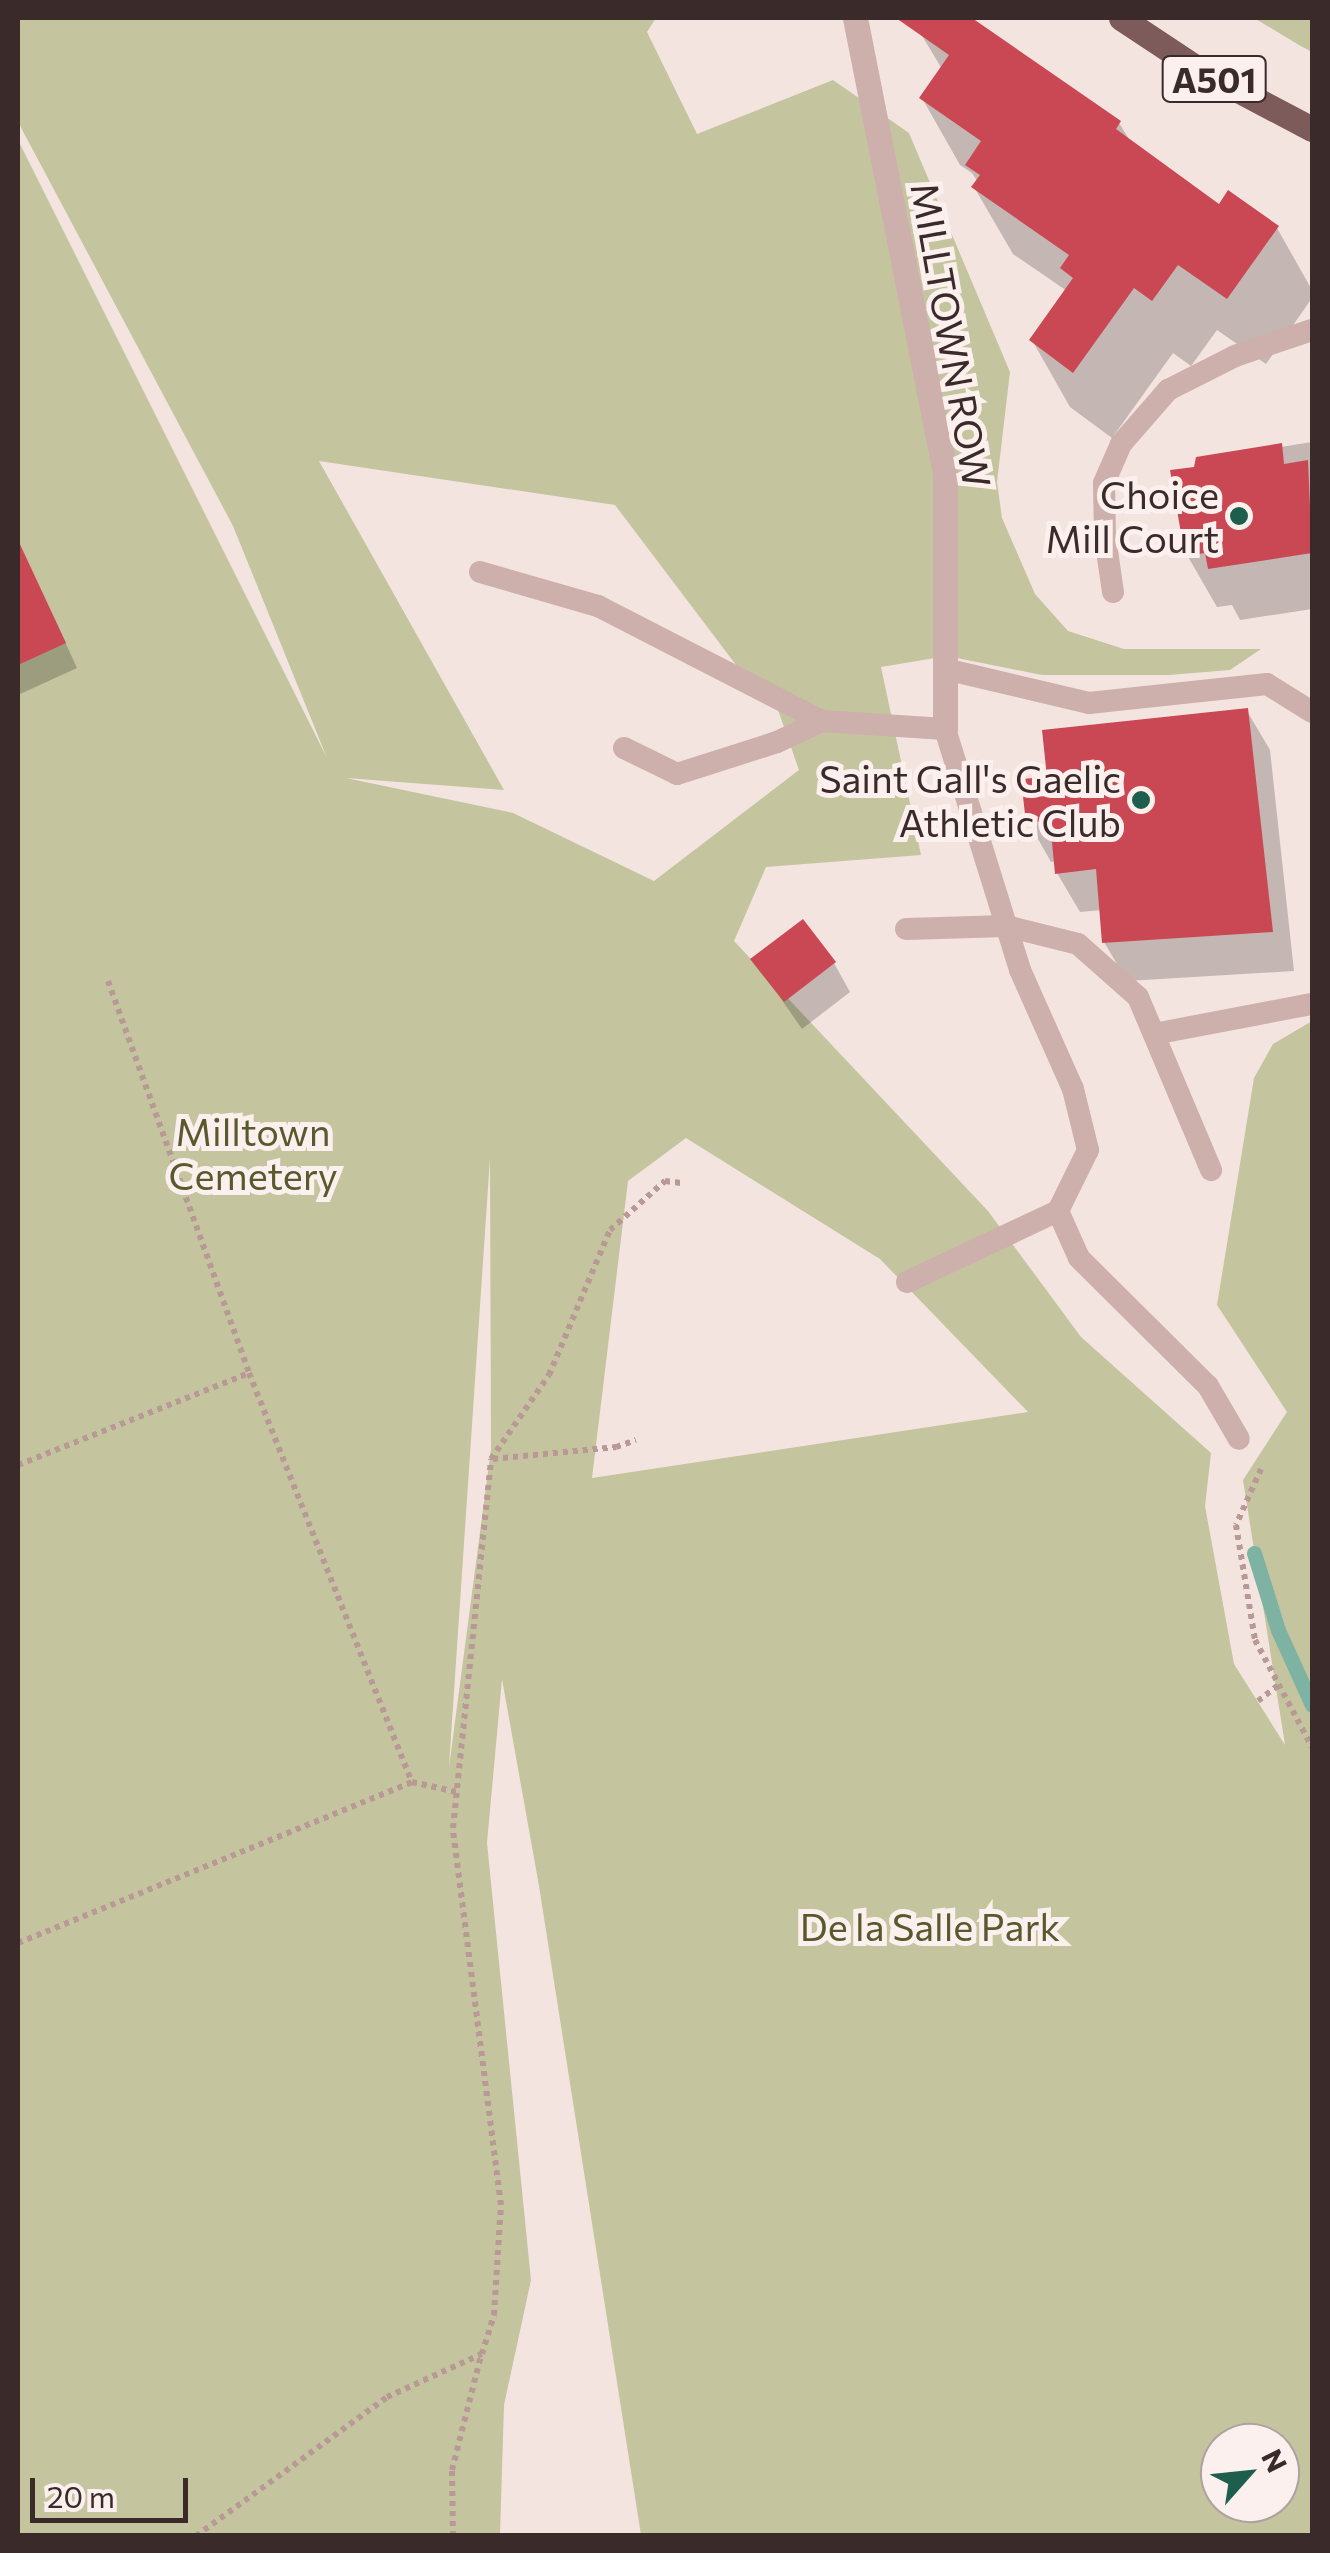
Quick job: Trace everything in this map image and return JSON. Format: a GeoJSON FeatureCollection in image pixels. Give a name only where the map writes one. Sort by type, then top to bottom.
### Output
{"type":"FeatureCollection","features":[{"type":"Feature","properties":{"kind":"main road","name":"A501"},"geometry":{"type":"LineString","coordinates":[[1121,18],[1198,70],[1312,129]]}},
{"type":"Feature","properties":{"kind":"street","name":"MILLTOWN ROW"},"geometry":{"type":"LineString","coordinates":[[854,18],[945,474],[945,730]]}},
{"type":"Feature","properties":{"kind":"lane"},"geometry":{"type":"LineString","coordinates":[[1113,592],[1104,538],[1104,483],[1120,444],[1168,390],[1235,356],[1312,330]]}},
{"type":"Feature","properties":{"kind":"lane"},"geometry":{"type":"LineString","coordinates":[[480,572],[598,606],[822,721],[945,730],[1020,970],[1074,1088],[1088,1150],[1058,1211],[907,1282]]}},
{"type":"Feature","properties":{"kind":"lane"},"geometry":{"type":"LineString","coordinates":[[945,669],[1089,703],[1267,684],[1312,712]]}},
{"type":"Feature","properties":{"kind":"lane"},"geometry":{"type":"LineString","coordinates":[[624,748],[677,774],[777,742],[822,721]]}},
{"type":"Feature","properties":{"kind":"lane"},"geometry":{"type":"LineString","coordinates":[[906,930],[1006,926],[1078,944],[1138,998],[1210,1170]]}},
{"type":"Feature","properties":{"kind":"lane"},"geometry":{"type":"LineString","coordinates":[[1154,1034],[1312,1004]]}},
{"type":"Feature","properties":{"kind":"lane"},"geometry":{"type":"LineString","coordinates":[[1058,1211],[1078,1258],[1208,1386],[1239,1439]]}},
{"type":"Feature","properties":{"kind":"path"},"geometry":{"type":"LineString","coordinates":[[108,982],[249,1373],[412,1782]]}},
{"type":"Feature","properties":{"kind":"path"},"geometry":{"type":"LineString","coordinates":[[453,2536],[452,2470],[494,2315],[500,2205],[454,1828],[491,1459],[550,1375],[610,1230],[665,1181],[682,1183]]}},
{"type":"Feature","properties":{"kind":"path"},"geometry":{"type":"LineString","coordinates":[[18,1465],[249,1373]]}},
{"type":"Feature","properties":{"kind":"path"},"geometry":{"type":"LineString","coordinates":[[1239,1439],[1263,1472],[1236,1525],[1255,1640],[1312,1747]]}},
{"type":"Feature","properties":{"kind":"path"},"geometry":{"type":"LineString","coordinates":[[491,1459],[616,1446],[636,1440]]}},
{"type":"Feature","properties":{"kind":"path"},"geometry":{"type":"LineString","coordinates":[[1258,1702],[1280,1684]]}},
{"type":"Feature","properties":{"kind":"path"},"geometry":{"type":"LineString","coordinates":[[18,1943],[412,1782],[457,1792]]}},
{"type":"Feature","properties":{"kind":"path"},"geometry":{"type":"LineString","coordinates":[[196,2536],[387,2397],[482,2354]]}},
{"type":"Feature","properties":{"kind":"green space"},"geometry":{"type":"Polygon","coordinates":[[[18,18],[656,18],[647,32],[697,134],[833,80],[909,133],[1010,372],[997,482],[1002,518],[1035,594],[1068,631],[1124,649],[1261,649],[1230,670],[1169,675],[1042,675],[947,656],[881,667],[921,855],[766,867],[734,941],[988,1211],[1081,1337],[1211,1453],[1205,1506],[1234,1664],[1285,1745],[1243,1480],[1287,1412],[1217,1305],[1254,1078],[1273,1044],[1312,1021],[1312,2535],[641,2535],[539,1886],[502,1679],[487,1843],[531,2280],[504,2405],[500,2535],[18,2535],[18,140],[327,758],[233,526],[18,122],[18,18]],[[319,461],[504,790],[346,778],[513,813],[654,881],[799,770],[770,687],[755,690],[615,505],[319,461]],[[686,1138],[628,1181],[592,1478],[1028,1412],[880,1259],[686,1138]],[[490,1158],[449,1767],[491,1449],[490,1158]]]}},
{"type":"Feature","properties":{"kind":"green space"},"geometry":{"type":"Polygon","coordinates":[[[1254,18],[1312,18],[1312,52],[1299,45],[1254,18]]]}},
{"type":"Feature","properties":{"kind":"building"},"geometry":{"type":"Polygon","coordinates":[[[896,18],[972,18],[1121,121],[1116,129],[1219,204],[1228,190],[1279,226],[1227,299],[1178,265],[1152,301],[1134,288],[1073,373],[1029,340],[1073,278],[1060,268],[1069,255],[971,187],[980,175],[965,165],[981,141],[919,98],[949,55],[896,18]]]}},
{"type":"Feature","properties":{"kind":"building","name":"Choice Mill Court"},"geometry":{"type":"Polygon","coordinates":[[[1282,443],[1284,464],[1308,460],[1312,553],[1208,569],[1205,553],[1185,556],[1170,470],[1194,467],[1196,457],[1282,443]]]}},
{"type":"Feature","properties":{"kind":"building"},"geometry":{"type":"Polygon","coordinates":[[[18,540],[66,643],[18,665],[18,540]]]}},
{"type":"Feature","properties":{"kind":"building","name":"Saint Gall's Gaelic Athletic Club"},"geometry":{"type":"Polygon","coordinates":[[[1248,708],[1273,932],[1102,943],[1096,869],[1055,874],[1050,821],[1026,823],[1021,779],[1047,777],[1042,730],[1248,708]]]}},
{"type":"Feature","properties":{"kind":"building"},"geometry":{"type":"Polygon","coordinates":[[[803,919],[836,962],[784,1002],[750,959],[803,919]]]}},
{"type":"Feature","properties":{"kind":"waterway"},"geometry":{"type":"LineString","coordinates":[[1254,1553],[1278,1630],[1312,1705]]}},
{"type":"Feature","properties":{"kind":"place","name":"Choice Mill Court"},"geometry":{"type":"Point","coordinates":[1239,516]}},
{"type":"Feature","properties":{"kind":"place","name":"Saint Gall's Gaelic Athletic Club"},"geometry":{"type":"Point","coordinates":[1141,800]}},
{"type":"Feature","properties":{"kind":"park label","name":"Milltown Cemetery"},"geometry":{"type":"Point","coordinates":[253,1153]}},
{"type":"Feature","properties":{"kind":"park label","name":"De la Salle Park"},"geometry":{"type":"Point","coordinates":[930,1926]}}]}
